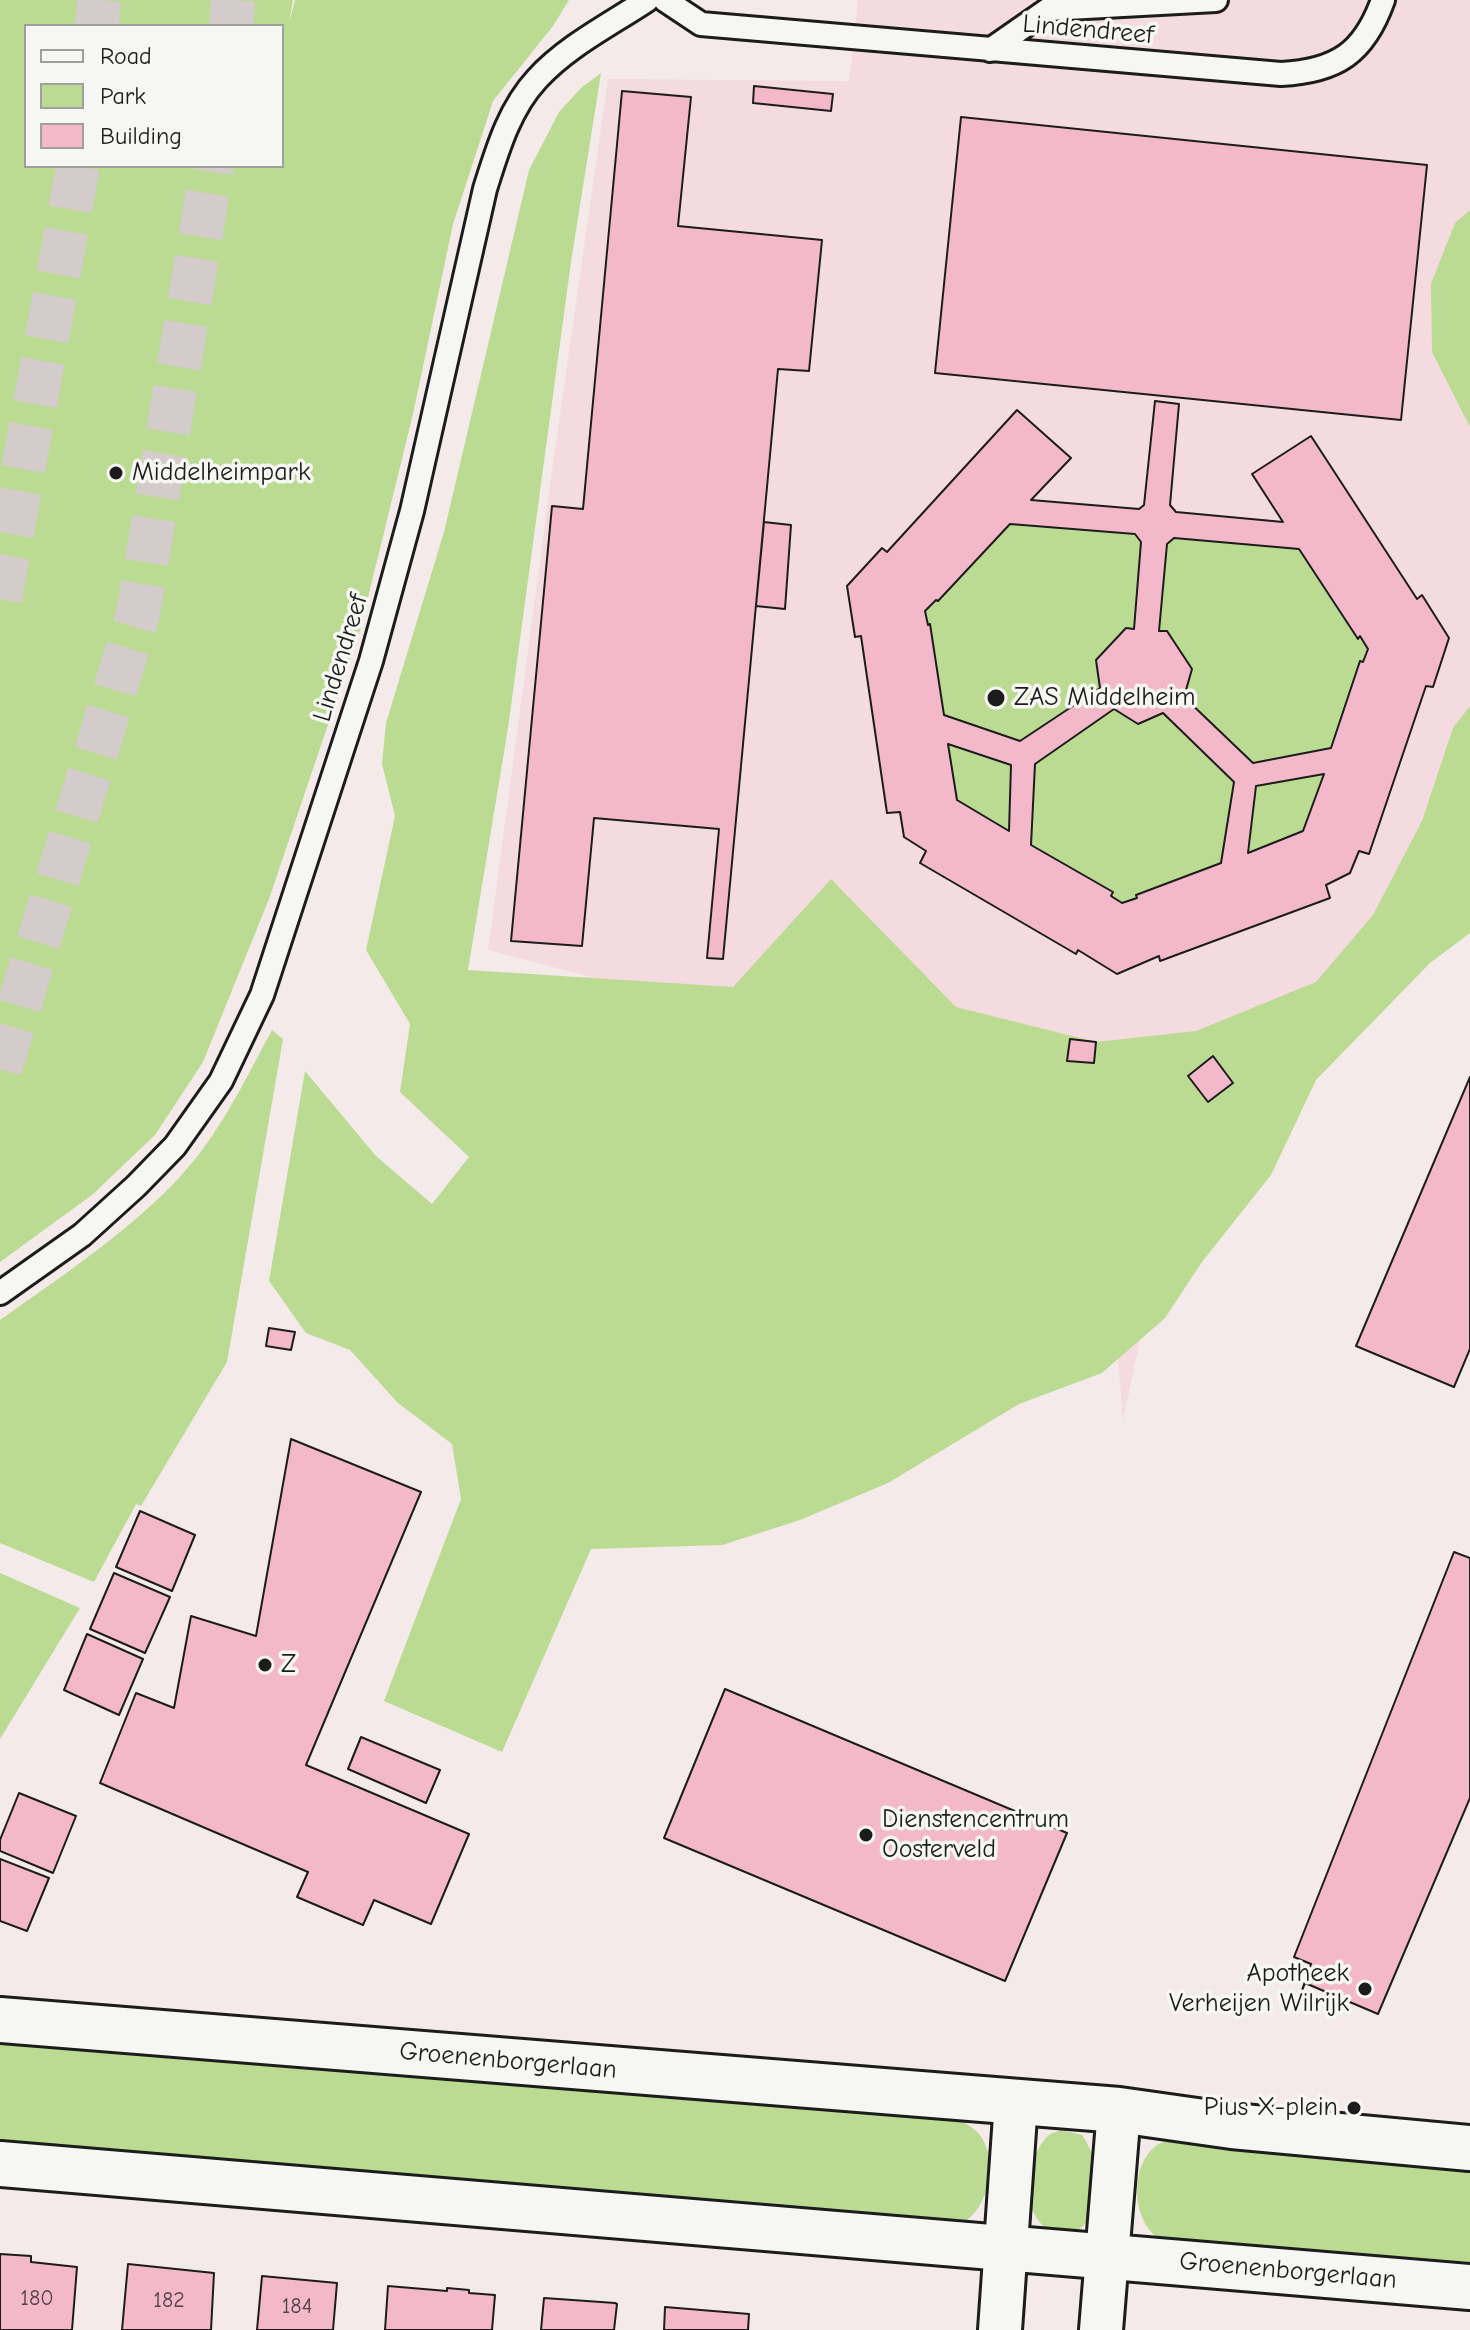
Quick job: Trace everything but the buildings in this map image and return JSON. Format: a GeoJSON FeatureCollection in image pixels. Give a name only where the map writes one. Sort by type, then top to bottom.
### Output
{"type":"FeatureCollection","features":[{"type":"Feature","properties":{"kind":"street","name":"Groenenborgerlaan"},"geometry":{"type":"LineString","coordinates":[[0,2020],[1119,2110],[1232,2126],[1470,2148]]}},
{"type":"Feature","properties":{"kind":"street"},"geometry":{"type":"LineString","coordinates":[[1000,2330],[1016,2102]]}},
{"type":"Feature","properties":{"kind":"street"},"geometry":{"type":"LineString","coordinates":[[1101,2330],[1119,2110]]}},
{"type":"Feature","properties":{"kind":"street","name":"Groenenborgerlaan"},"geometry":{"type":"LineString","coordinates":[[0,2164],[1470,2287]]}},
{"type":"Feature","properties":{"kind":"lane","name":"Lindendreef"},"geometry":{"type":"LineString","coordinates":[[0,1293],[82,1235],[136,1186],[175,1146],[221,1081],[262,995],[371,661],[412,511],[496,152],[514,111],[536,79],[565,55],[647,0]]}},
{"type":"Feature","properties":{"kind":"lane","name":"Lindendreef"},"geometry":{"type":"LineString","coordinates":[[665,0],[701,24],[1281,74],[1309,73],[1334,64],[1356,48],[1373,26],[1383,0]]}},
{"type":"Feature","properties":{"kind":"lane"},"geometry":{"type":"LineString","coordinates":[[990,50],[1049,9],[1216,0]]}},
{"type":"Feature","properties":{"kind":"shaded area","name":"ZAS Middelheim"},"geometry":{"type":"Polygon","coordinates":[[[858,0],[1470,0],[1470,911],[1313,1042],[1149,1297],[1123,1421],[1099,1124],[805,1033],[488,950],[608,79],[849,81],[858,0]]]}},
{"type":"Feature","properties":{"kind":"green space"},"geometry":{"type":"Polygon","coordinates":[[[0,0],[293,0],[289,23],[295,0],[569,0],[553,26],[493,101],[453,224],[413,414],[360,630],[269,899],[203,1062],[155,1135],[92,1195],[0,1262],[0,0]]]}},
{"type":"Feature","properties":{"kind":"green space"},"geometry":{"type":"Polygon","coordinates":[[[601,73],[571,262],[508,728],[468,970],[733,987],[831,879],[956,1007],[1096,1042],[1196,1031],[1316,982],[1373,915],[1422,821],[1453,728],[1470,706],[1470,933],[1430,963],[1316,1080],[1271,1175],[1202,1262],[1165,1318],[1102,1373],[1019,1404],[888,1483],[800,1520],[722,1545],[591,1549],[502,1752],[384,1701],[461,1499],[452,1444],[398,1403],[350,1350],[306,1333],[269,1281],[305,1071],[376,1156],[432,1204],[469,1157],[400,1092],[410,1024],[366,950],[395,816],[382,764],[386,723],[444,532],[529,170],[559,112],[581,88],[601,73]]]}},
{"type":"Feature","properties":{"kind":"green space"},"geometry":{"type":"Polygon","coordinates":[[[1470,210],[1470,427],[1432,352],[1431,284],[1455,223],[1470,210]]]}},
{"type":"Feature","properties":{"kind":"green space"},"geometry":{"type":"Polygon","coordinates":[[[1010,524],[1135,534],[1141,542],[1134,629],[1125,628],[1096,660],[1100,688],[1020,741],[944,715],[931,624],[928,625],[925,611],[1010,524]]]}},
{"type":"Feature","properties":{"kind":"green space"},"geometry":{"type":"Polygon","coordinates":[[[1174,538],[1299,549],[1357,638],[1360,636],[1368,649],[1363,662],[1360,661],[1331,748],[1253,763],[1184,697],[1167,632],[1159,631],[1167,544],[1174,538]]]}},
{"type":"Feature","properties":{"kind":"green space"},"geometry":{"type":"Polygon","coordinates":[[[1114,709],[1138,724],[1163,713],[1234,782],[1221,863],[1122,903],[1111,896],[1112,892],[1031,845],[1035,764],[1114,709]]]}},
{"type":"Feature","properties":{"kind":"green space"},"geometry":{"type":"Polygon","coordinates":[[[948,744],[1011,765],[1009,831],[957,800],[948,744]]]}},
{"type":"Feature","properties":{"kind":"green space"},"geometry":{"type":"Polygon","coordinates":[[[1324,774],[1303,831],[1248,853],[1256,786],[1324,774]]]}},
{"type":"Feature","properties":{"kind":"green space"},"geometry":{"type":"Polygon","coordinates":[[[272,1030],[283,1039],[227,1362],[141,1506],[136,1504],[94,1582],[0,1543],[0,1320],[115,1236],[177,1180],[218,1127],[272,1030]]]}},
{"type":"Feature","properties":{"kind":"green space"},"geometry":{"type":"Polygon","coordinates":[[[0,1573],[80,1608],[0,1739],[0,1573]]]}},
{"type":"Feature","properties":{"kind":"green space"},"geometry":{"type":"Polygon","coordinates":[[[0,2041],[957,2119],[974,2129],[983,2139],[990,2173],[985,2195],[974,2213],[965,2221],[949,2226],[0,2145],[0,2041]]]}},
{"type":"Feature","properties":{"kind":"green space"},"geometry":{"type":"Polygon","coordinates":[[[1061,2130],[1082,2135],[1090,2148],[1096,2188],[1092,2211],[1084,2226],[1072,2233],[1058,2234],[1045,2228],[1035,2215],[1029,2197],[1030,2173],[1035,2158],[1050,2134],[1061,2130]]]}},
{"type":"Feature","properties":{"kind":"green space"},"geometry":{"type":"Polygon","coordinates":[[[1187,2138],[1470,2160],[1470,2268],[1177,2245],[1161,2240],[1143,2219],[1137,2192],[1138,2179],[1148,2154],[1157,2145],[1187,2138]]]}},
{"type":"Feature","properties":{"kind":"tunnel"},"geometry":{"type":"LineString","coordinates":[[97,24],[99,0]]}},
{"type":"Feature","properties":{"kind":"tunnel"},"geometry":{"type":"LineString","coordinates":[[231,24],[233,0]]}},
{"type":"Feature","properties":{"kind":"tunnel"},"geometry":{"type":"LineString","coordinates":[[0,599],[78,168]]}},
{"type":"Feature","properties":{"kind":"tunnel"},"geometry":{"type":"LineString","coordinates":[[0,1069],[138,614],[212,168]]}},
{"type":"Feature","properties":{"kind":"place","name":"Middelheimpark"},"geometry":{"type":"Point","coordinates":[116,473]}},
{"type":"Feature","properties":{"kind":"place","name":"ZAS Middelheim"},"geometry":{"type":"Point","coordinates":[996,698]}},
{"type":"Feature","properties":{"kind":"place","name":"Z"},"geometry":{"type":"Point","coordinates":[265,1665]}},
{"type":"Feature","properties":{"kind":"place","name":"Dienstencentrum Oosterveld"},"geometry":{"type":"Point","coordinates":[866,1835]}},
{"type":"Feature","properties":{"kind":"place","name":"Apotheek Verheijen Wilrijk"},"geometry":{"type":"Point","coordinates":[1365,1989]}},
{"type":"Feature","properties":{"kind":"place","name":"Pius X-plein"},"geometry":{"type":"Point","coordinates":[1354,2108]}}]}
